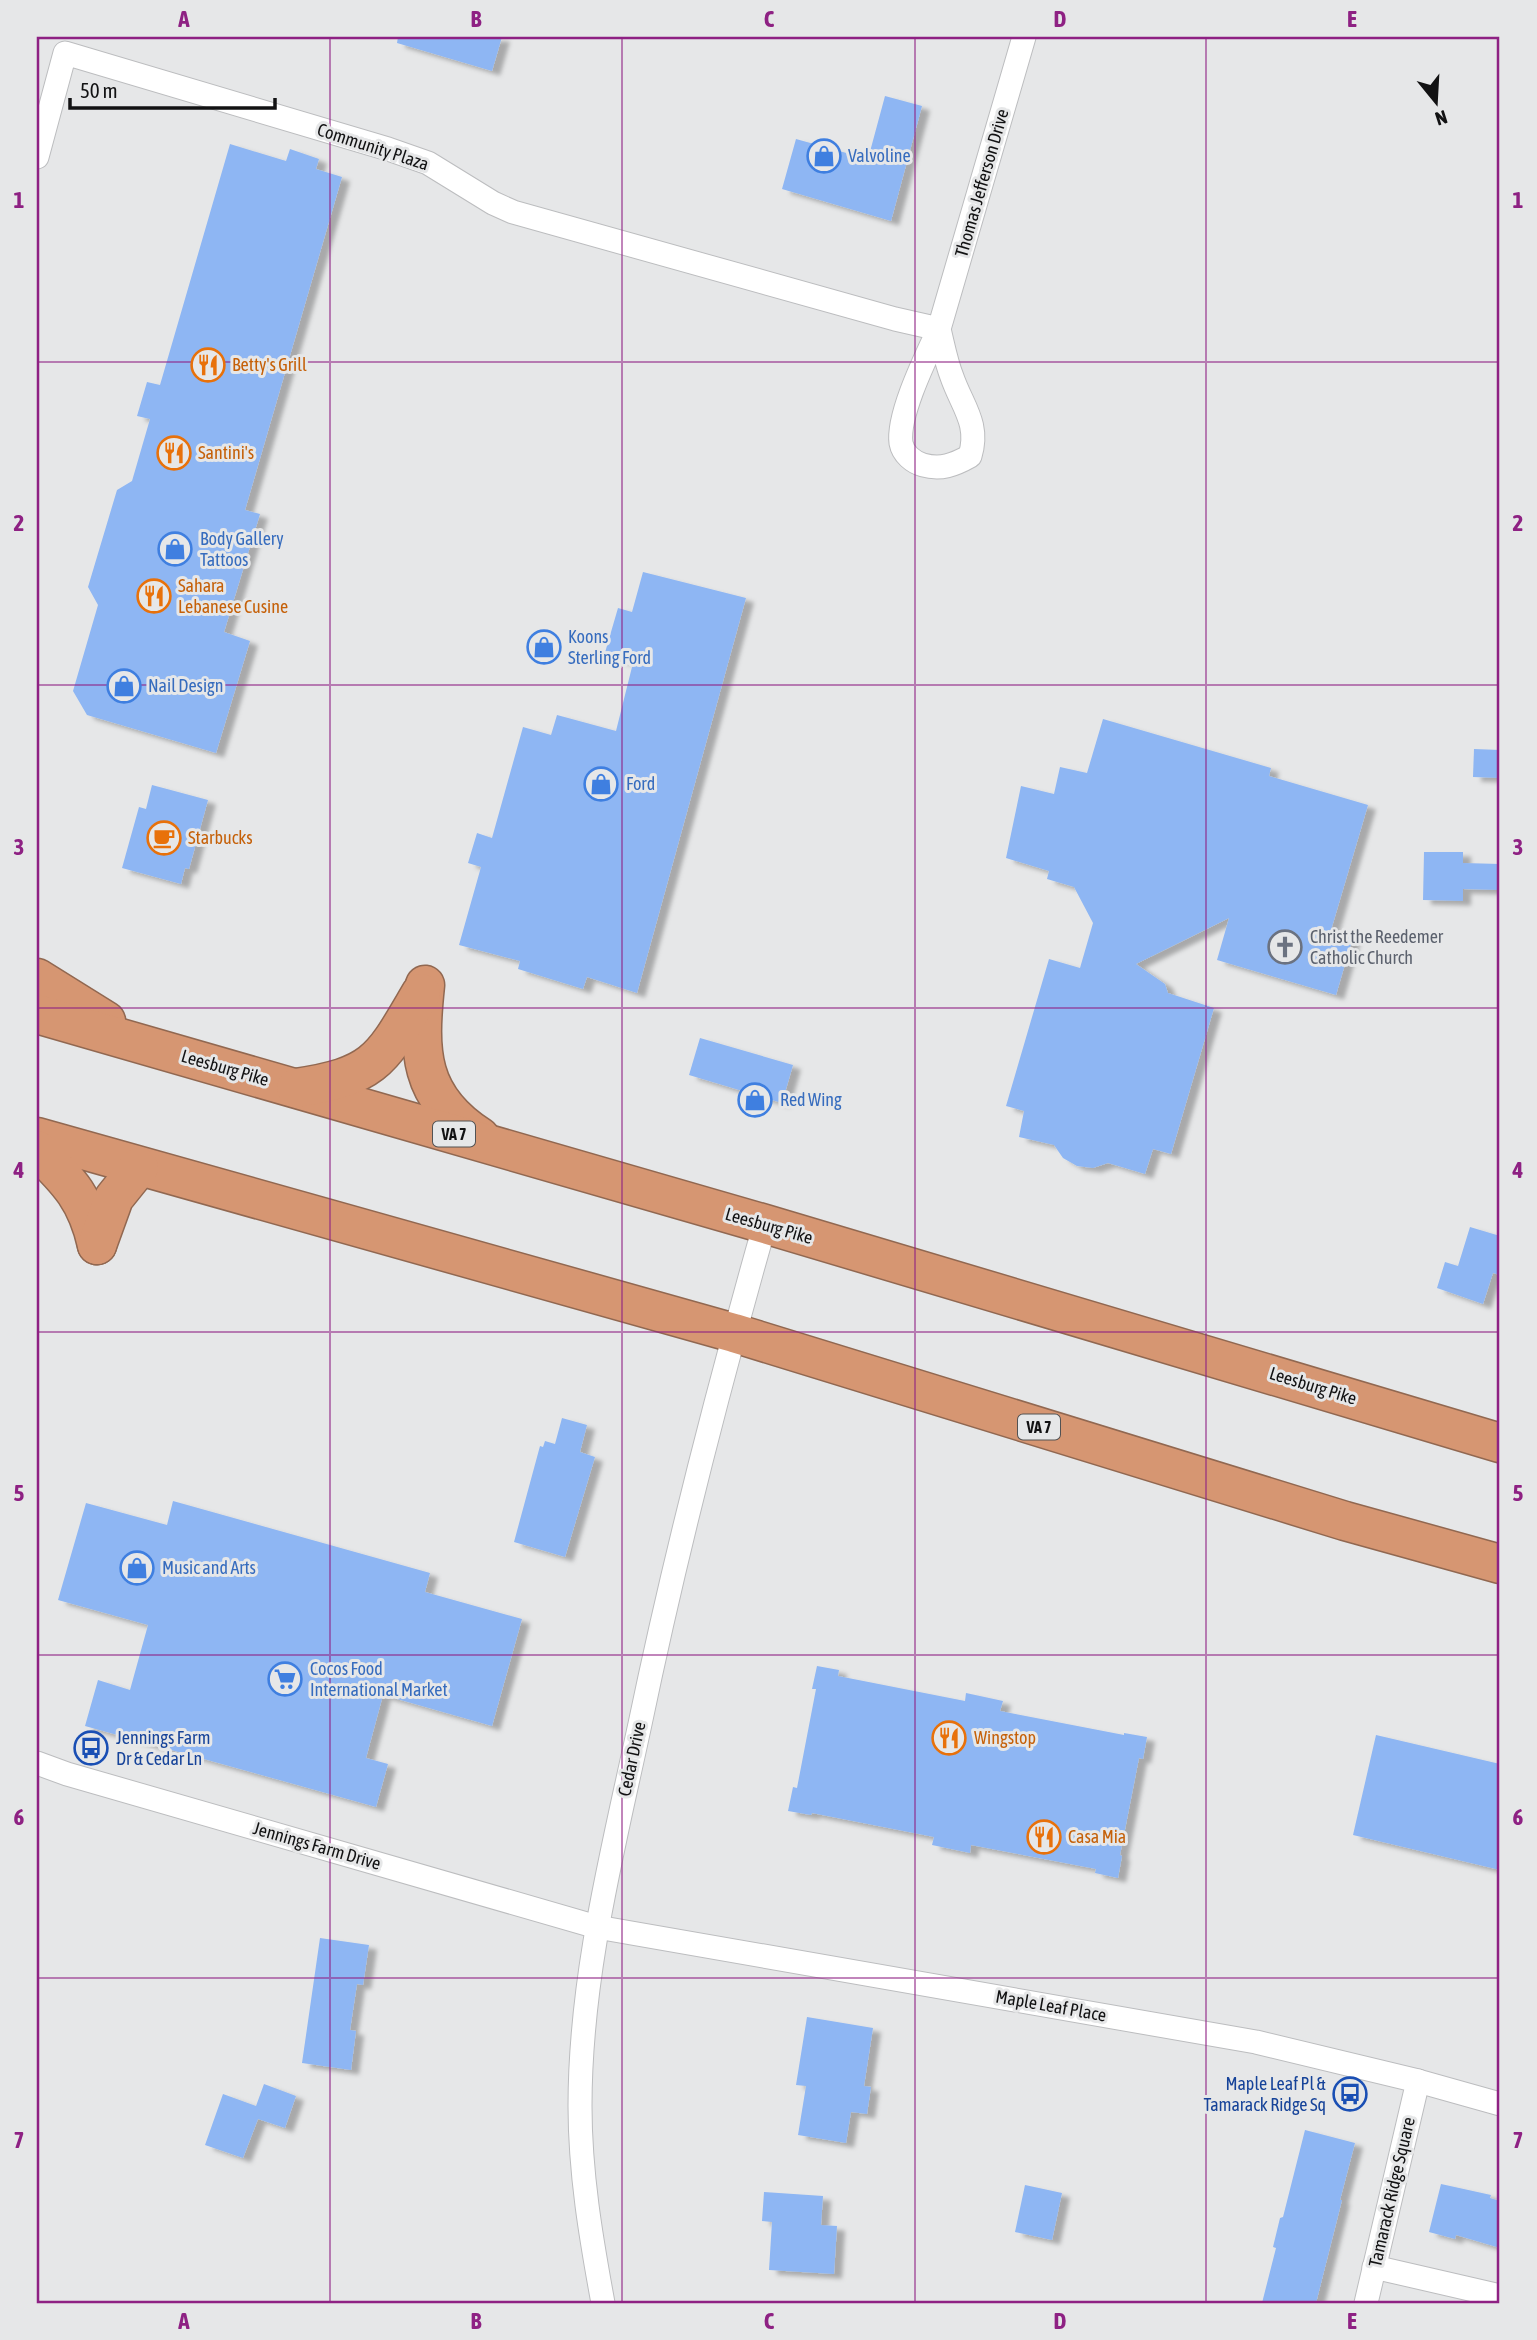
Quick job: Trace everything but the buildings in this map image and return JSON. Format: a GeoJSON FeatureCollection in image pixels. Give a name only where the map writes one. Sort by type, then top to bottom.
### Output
{"type":"FeatureCollection","features":[{"type":"Feature","properties":{"kind":"highway"},"geometry":{"type":"LineString","coordinates":[[37,978],[143,1044]]}},
{"type":"Feature","properties":{"kind":"highway"},"geometry":{"type":"LineString","coordinates":[[294,1088],[330,1083],[365,1069],[381,1057],[425,985],[421,1026],[422,1055],[432,1088],[453,1117],[493,1145]]}},
{"type":"Feature","properties":{"kind":"highway","name":"Leesburg Pike"},"geometry":{"type":"LineString","coordinates":[[37,1014],[765,1224],[1500,1443]]}},
{"type":"Feature","properties":{"kind":"highway","name":"VA 7"},"geometry":{"type":"LineString","coordinates":[[37,1137],[734,1333],[1345,1521],[1500,1564]]}},
{"type":"Feature","properties":{"kind":"highway"},"geometry":{"type":"LineString","coordinates":[[37,1150],[75,1189],[89,1216],[97,1245],[114,1198],[139,1167]]}},
{"type":"Feature","properties":{"kind":"street","name":"Thomas Jefferson Drive"},"geometry":{"type":"LineString","coordinates":[[939,329],[951,374],[971,418],[973,444],[970,456],[944,467],[919,464],[904,451],[901,432],[914,385],[939,329],[1024,37]]}},
{"type":"Feature","properties":{"kind":"street","name":"Community Plaza"},"geometry":{"type":"LineString","coordinates":[[37,157],[65,54],[428,163],[493,203],[513,212],[939,329]]}},
{"type":"Feature","properties":{"kind":"street","name":"Cedar Drive"},"geometry":{"type":"LineString","coordinates":[[603,2303],[584,2190],[580,2107],[586,1999],[597,1927],[690,1499],[765,1224]]}},
{"type":"Feature","properties":{"kind":"street","name":"Jennings Farm Drive"},"geometry":{"type":"LineString","coordinates":[[37,1763],[76,1777],[597,1927]]}},
{"type":"Feature","properties":{"kind":"street","name":"Maple Leaf Place"},"geometry":{"type":"LineString","coordinates":[[597,1927],[1256,2042],[1500,2104]]}},
{"type":"Feature","properties":{"kind":"street","name":"Tamarack Ridge Square"},"geometry":{"type":"LineString","coordinates":[[1366,2303],[1418,2081]]}},
{"type":"Feature","properties":{"kind":"street"},"geometry":{"type":"LineString","coordinates":[[1374,2267],[1500,2296]]}},
{"type":"Feature","properties":{"kind":"place","name":"Valvoline"},"geometry":{"type":"Point","coordinates":[824,156]}},
{"type":"Feature","properties":{"kind":"place","name":"Betty's Grill"},"geometry":{"type":"Point","coordinates":[208,365]}},
{"type":"Feature","properties":{"kind":"place","name":"Santini's"},"geometry":{"type":"Point","coordinates":[174,453]}},
{"type":"Feature","properties":{"kind":"place","name":"Body Gallery Tattoos"},"geometry":{"type":"Point","coordinates":[175,549]}},
{"type":"Feature","properties":{"kind":"place","name":"Sahara Lebanese Cusine"},"geometry":{"type":"Point","coordinates":[154,596]}},
{"type":"Feature","properties":{"kind":"place","name":"Koons Sterling Ford"},"geometry":{"type":"Point","coordinates":[544,647]}},
{"type":"Feature","properties":{"kind":"place","name":"Nail Design"},"geometry":{"type":"Point","coordinates":[124,686]}},
{"type":"Feature","properties":{"kind":"place","name":"Ford"},"geometry":{"type":"Point","coordinates":[601,784]}},
{"type":"Feature","properties":{"kind":"place","name":"Starbucks"},"geometry":{"type":"Point","coordinates":[164,838]}},
{"type":"Feature","properties":{"kind":"place","name":"Christ the Reedemer Catholic Church"},"geometry":{"type":"Point","coordinates":[1285,947]}},
{"type":"Feature","properties":{"kind":"place","name":"Red Wing"},"geometry":{"type":"Point","coordinates":[755,1100]}},
{"type":"Feature","properties":{"kind":"place","name":"Music and Arts"},"geometry":{"type":"Point","coordinates":[137,1568]}},
{"type":"Feature","properties":{"kind":"place","name":"Cocos Food International Market"},"geometry":{"type":"Point","coordinates":[285,1679]}},
{"type":"Feature","properties":{"kind":"place","name":"Wingstop"},"geometry":{"type":"Point","coordinates":[949,1738]}},
{"type":"Feature","properties":{"kind":"place","name":"Jennings Farm Dr & Cedar Ln"},"geometry":{"type":"Point","coordinates":[91,1748]}},
{"type":"Feature","properties":{"kind":"place","name":"Casa Mia"},"geometry":{"type":"Point","coordinates":[1044,1837]}},
{"type":"Feature","properties":{"kind":"place","name":"Maple Leaf Pl & Tamarack Ridge Sq"},"geometry":{"type":"Point","coordinates":[1350,2094]}}]}
